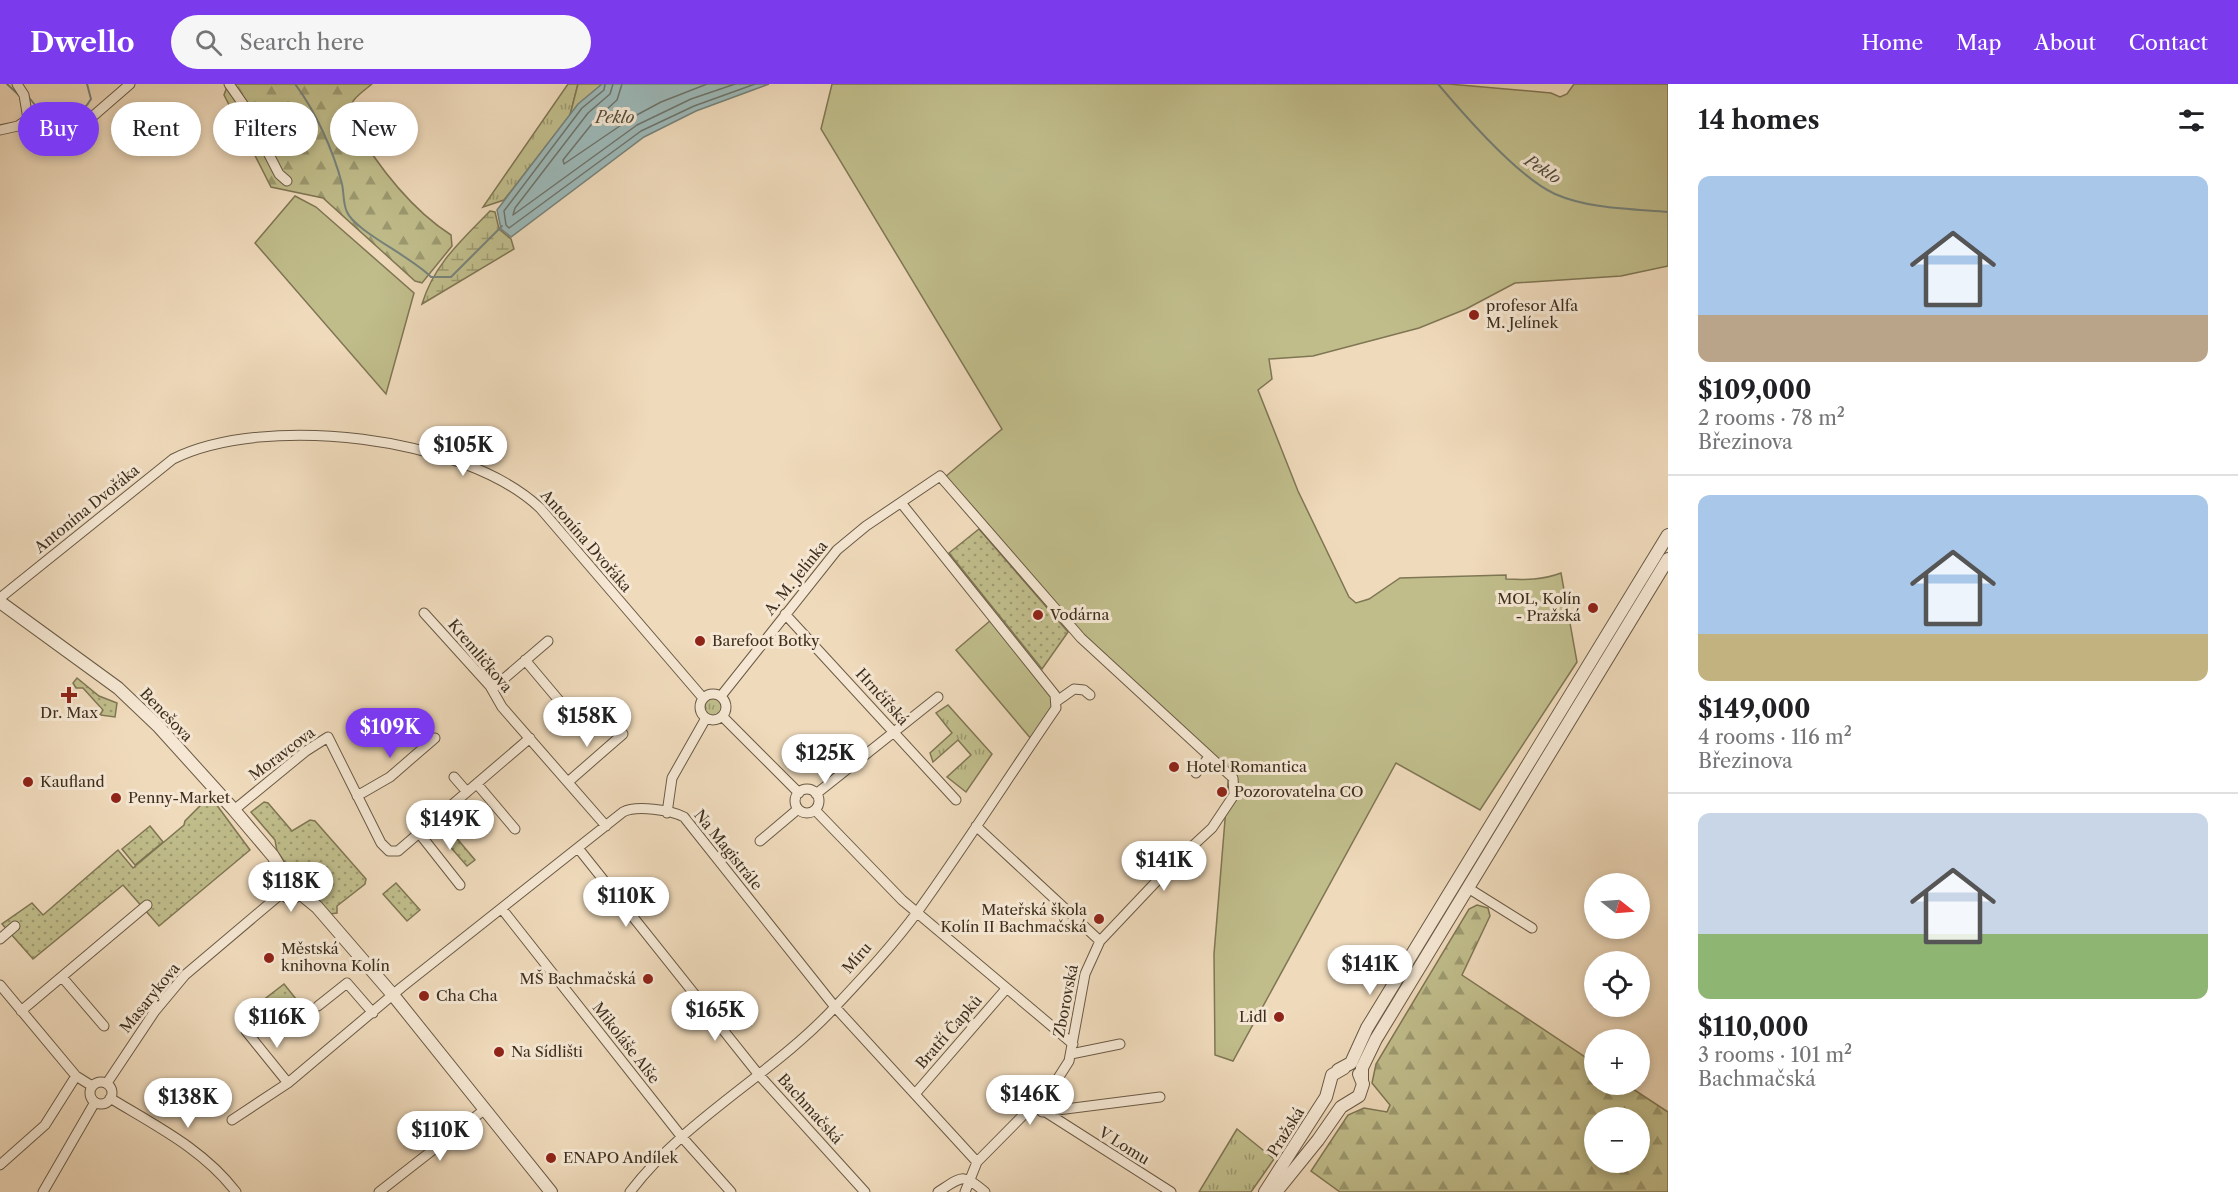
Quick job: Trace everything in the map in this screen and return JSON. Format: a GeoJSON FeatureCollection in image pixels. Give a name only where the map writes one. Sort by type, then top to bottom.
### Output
{"type":"FeatureCollection","features":[{"type":"Feature","properties":{"kind":"street"},"geometry":{"type":"LineString","coordinates":[[17,84],[26,102]]}},
{"type":"Feature","properties":{"kind":"street"},"geometry":{"type":"LineString","coordinates":[[99,111],[130,84]]}},
{"type":"Feature","properties":{"kind":"street"},"geometry":{"type":"LineString","coordinates":[[229,84],[243,104],[279,174],[287,181]]}},
{"type":"Feature","properties":{"kind":"street"},"geometry":{"type":"LineString","coordinates":[[0,130],[18,126]]}},
{"type":"Feature","properties":{"kind":"street","name":"Antonína Dvořáka"},"geometry":{"type":"LineString","coordinates":[[0,600],[173,459],[195,448],[219,442],[292,435],[355,439],[398,445],[487,472],[531,499],[703,698]]}},
{"type":"Feature","properties":{"kind":"street","name":"A. M. Jelínka"},"geometry":{"type":"LineString","coordinates":[[721,696],[837,550],[866,526],[902,504],[940,476]]}},
{"type":"Feature","properties":{"kind":"street","name":"Zborovská"},"geometry":{"type":"LineString","coordinates":[[940,476],[1081,638],[1233,778],[1234,795],[1212,828],[1171,866],[1100,940],[1085,974],[1071,1054],[1054,1083],[977,1162],[965,1192]]}},
{"type":"Feature","properties":{"kind":"street"},"geometry":{"type":"LineString","coordinates":[[902,504],[1057,701],[1074,689],[1084,690],[1090,695]]}},
{"type":"Feature","properties":{"kind":"street"},"geometry":{"type":"LineString","coordinates":[[1668,535],[1367,1028],[1352,1060],[1330,1077],[1329,1086],[1337,1100],[1350,1102],[1360,1094],[1362,1068],[1368,1053],[1668,559]]}},
{"type":"Feature","properties":{"kind":"street","name":"Benešova"},"geometry":{"type":"LineString","coordinates":[[0,600],[118,687],[159,727],[273,856],[285,876],[294,875],[299,879],[302,887],[300,893],[317,907],[393,995],[551,1192]]}},
{"type":"Feature","properties":{"kind":"street","name":"Kremličkova"},"geometry":{"type":"LineString","coordinates":[[424,613],[492,689],[502,707],[606,826]]}},
{"type":"Feature","properties":{"kind":"street","name":"Hrnčířská"},"geometry":{"type":"LineString","coordinates":[[785,614],[956,800]]}},
{"type":"Feature","properties":{"kind":"street"},"geometry":{"type":"LineString","coordinates":[[492,689],[548,640]]}},
{"type":"Feature","properties":{"kind":"street"},"geometry":{"type":"LineString","coordinates":[[525,660],[562,704]]}},
{"type":"Feature","properties":{"kind":"street"},"geometry":{"type":"LineString","coordinates":[[710,694],[721,696],[726,705],[722,716],[713,720],[706,718],[700,709],[703,698],[710,694]]}},
{"type":"Feature","properties":{"kind":"street"},"geometry":{"type":"LineString","coordinates":[[816,794],[938,697]]}},
{"type":"Feature","properties":{"kind":"street","name":"Míru"},"geometry":{"type":"LineString","coordinates":[[630,1192],[656,1159],[681,1136],[809,1033],[835,1007],[917,913],[1056,708],[1057,701]]}},
{"type":"Feature","properties":{"kind":"street"},"geometry":{"type":"LineString","coordinates":[[722,716],[799,793]]}},
{"type":"Feature","properties":{"kind":"street"},"geometry":{"type":"LineString","coordinates":[[667,813],[672,778],[706,718]]}},
{"type":"Feature","properties":{"kind":"street"},"geometry":{"type":"LineString","coordinates":[[568,782],[623,734]]}},
{"type":"Feature","properties":{"kind":"street","name":"Moravcova"},"geometry":{"type":"LineString","coordinates":[[234,810],[306,751],[328,737],[384,848],[398,851],[530,738]]}},
{"type":"Feature","properties":{"kind":"street"},"geometry":{"type":"LineString","coordinates":[[357,796],[390,777],[435,738]]}},
{"type":"Feature","properties":{"kind":"street"},"geometry":{"type":"LineString","coordinates":[[1196,773],[1209,757]]}},
{"type":"Feature","properties":{"kind":"street"},"geometry":{"type":"LineString","coordinates":[[454,777],[467,792]]}},
{"type":"Feature","properties":{"kind":"street"},"geometry":{"type":"LineString","coordinates":[[477,784],[515,829]]}},
{"type":"Feature","properties":{"kind":"street"},"geometry":{"type":"LineString","coordinates":[[808,790],[816,794],[818,800],[815,810],[806,813],[798,809],[795,799],[799,793],[808,790]]}},
{"type":"Feature","properties":{"kind":"street","name":"Na Magistrále"},"geometry":{"type":"LineString","coordinates":[[232,1120],[288,1083],[393,995],[630,809],[684,817],[835,1007],[977,1162]]}},
{"type":"Feature","properties":{"kind":"street"},"geometry":{"type":"LineString","coordinates":[[760,841],[798,809]]}},
{"type":"Feature","properties":{"kind":"street"},"geometry":{"type":"LineString","coordinates":[[815,810],[917,913],[1073,1044]]}},
{"type":"Feature","properties":{"kind":"street"},"geometry":{"type":"LineString","coordinates":[[976,826],[1100,940]]}},
{"type":"Feature","properties":{"kind":"street"},"geometry":{"type":"LineString","coordinates":[[419,833],[460,885]]}},
{"type":"Feature","properties":{"kind":"street","name":"Bachmačská"},"geometry":{"type":"LineString","coordinates":[[578,848],[759,1075],[865,1192]]}},
{"type":"Feature","properties":{"kind":"street"},"geometry":{"type":"LineString","coordinates":[[285,876],[280,884],[282,893],[291,898],[300,893]]}},
{"type":"Feature","properties":{"kind":"street"},"geometry":{"type":"LineString","coordinates":[[1468,888],[1532,928]]}},
{"type":"Feature","properties":{"kind":"street","name":"Masarykova"},"geometry":{"type":"LineString","coordinates":[[106,1083],[155,1011],[185,975],[282,893]]}},
{"type":"Feature","properties":{"kind":"street"},"geometry":{"type":"LineString","coordinates":[[21,1011],[147,905]]}},
{"type":"Feature","properties":{"kind":"street","name":"Mikoláše Alše"},"geometry":{"type":"LineString","coordinates":[[502,909],[681,1136],[731,1192]]}},
{"type":"Feature","properties":{"kind":"street"},"geometry":{"type":"LineString","coordinates":[[2,934],[15,926]]}},
{"type":"Feature","properties":{"kind":"street"},"geometry":{"type":"LineString","coordinates":[[62,977],[104,1026]]}},
{"type":"Feature","properties":{"kind":"street"},"geometry":{"type":"LineString","coordinates":[[318,1006],[347,983],[373,1013]]}},
{"type":"Feature","properties":{"kind":"street"},"geometry":{"type":"LineString","coordinates":[[0,985],[76,1076],[92,1086]]}},
{"type":"Feature","properties":{"kind":"street","name":"Bratří Čapků"},"geometry":{"type":"LineString","coordinates":[[915,1094],[1006,989]]}},
{"type":"Feature","properties":{"kind":"street"},"geometry":{"type":"LineString","coordinates":[[246,1031],[288,1083]]}},
{"type":"Feature","properties":{"kind":"street"},"geometry":{"type":"LineString","coordinates":[[1071,1054],[1120,1044]]}},
{"type":"Feature","properties":{"kind":"street"},"geometry":{"type":"LineString","coordinates":[[1338,1070],[1352,1069],[1362,1081]]}},
{"type":"Feature","properties":{"kind":"street"},"geometry":{"type":"LineString","coordinates":[[0,1165],[45,1125],[76,1076]]}},
{"type":"Feature","properties":{"kind":"street"},"geometry":{"type":"LineString","coordinates":[[100,1081],[106,1083],[111,1088],[110,1098],[102,1104],[95,1102],[90,1096],[92,1086],[100,1081]]}},
{"type":"Feature","properties":{"kind":"street","name":"Pražská"},"geometry":{"type":"LineString","coordinates":[[1265,1192],[1326,1097],[1329,1086]]}},
{"type":"Feature","properties":{"kind":"street"},"geometry":{"type":"LineString","coordinates":[[1042,1112],[1160,1096]]}},
{"type":"Feature","properties":{"kind":"street"},"geometry":{"type":"LineString","coordinates":[[110,1098],[184,1142],[220,1172],[236,1192]]}},
{"type":"Feature","properties":{"kind":"street"},"geometry":{"type":"LineString","coordinates":[[43,1192],[95,1102]]}},
{"type":"Feature","properties":{"kind":"street","name":"Pražská"},"geometry":{"type":"LineString","coordinates":[[1280,1191],[1341,1107],[1350,1102]]}},
{"type":"Feature","properties":{"kind":"street","name":"V Lomu"},"geometry":{"type":"LineString","coordinates":[[1033,1104],[1042,1112],[1171,1192]]}},
{"type":"Feature","properties":{"kind":"street"},"geometry":{"type":"LineString","coordinates":[[379,1192],[484,1110]]}},
{"type":"Feature","properties":{"kind":"street"},"geometry":{"type":"LineString","coordinates":[[938,1192],[960,1177],[969,1178],[986,1192]]}},
{"type":"Feature","properties":{"kind":"green space"},"geometry":{"type":"Polygon","coordinates":[[[228,84],[372,84],[353,102],[330,102],[330,156],[374,156],[407,197],[451,235],[452,246],[422,283],[415,281],[323,198],[271,187],[255,156],[318,156],[318,102],[228,102],[224,95],[228,84]]]}},
{"type":"Feature","properties":{"kind":"green space"},"geometry":{"type":"Polygon","coordinates":[[[568,84],[578,84],[570,115],[504,200],[483,207],[568,84]]]}},
{"type":"Feature","properties":{"kind":"green space"},"geometry":{"type":"Polygon","coordinates":[[[578,84],[602,84],[570,115],[578,84]]]}},
{"type":"Feature","properties":{"kind":"green space"},"geometry":{"type":"Polygon","coordinates":[[[832,84],[1449,84],[1551,93],[1560,97],[1567,94],[1574,84],[1668,84],[1668,266],[1621,276],[1515,283],[1466,309],[1419,328],[1313,356],[1269,359],[1272,379],[1258,390],[1298,491],[1349,597],[1356,603],[1369,599],[1400,578],[1506,575],[1506,579],[1527,579],[1561,573],[1577,662],[1480,810],[1396,763],[1233,1061],[1215,1055],[1214,954],[1229,771],[1083,635],[945,477],[1002,429],[821,129],[832,84]]]}},
{"type":"Feature","properties":{"kind":"green space"},"geometry":{"type":"Polygon","coordinates":[[[295,196],[316,207],[414,293],[386,394],[255,243],[295,196]]]}},
{"type":"Feature","properties":{"kind":"green space"},"geometry":{"type":"Polygon","coordinates":[[[490,211],[495,212],[499,229],[511,239],[514,249],[422,304],[441,265],[490,211]]]}},
{"type":"Feature","properties":{"kind":"green space"},"geometry":{"type":"Polygon","coordinates":[[[979,529],[1068,632],[1042,669],[949,553],[979,529]]]}},
{"type":"Feature","properties":{"kind":"green space"},"geometry":{"type":"Polygon","coordinates":[[[991,620],[1055,700],[1053,708],[1032,740],[956,650],[991,620]]]}},
{"type":"Feature","properties":{"kind":"green space"},"geometry":{"type":"Polygon","coordinates":[[[77,678],[99,696],[117,703],[115,717],[100,715],[103,710],[83,688],[76,688],[73,683],[77,678]]]}},
{"type":"Feature","properties":{"kind":"green space"},"geometry":{"type":"Polygon","coordinates":[[[713,698],[719,701],[722,707],[719,713],[713,716],[707,713],[704,707],[707,701],[713,698]]]}},
{"type":"Feature","properties":{"kind":"green space"},"geometry":{"type":"Polygon","coordinates":[[[948,705],[992,754],[966,792],[947,777],[971,755],[958,740],[933,762],[930,753],[952,733],[936,713],[948,705]]]}},
{"type":"Feature","properties":{"kind":"green space"},"geometry":{"type":"Polygon","coordinates":[[[210,796],[250,850],[159,926],[123,885],[33,959],[2,924],[32,903],[43,915],[118,850],[133,868],[184,825],[185,821],[210,796]]]}},
{"type":"Feature","properties":{"kind":"green space"},"geometry":{"type":"Polygon","coordinates":[[[264,802],[268,803],[292,831],[310,820],[315,821],[366,879],[365,884],[337,906],[337,913],[330,914],[309,892],[303,877],[288,867],[277,851],[275,840],[251,812],[264,802]]]}},
{"type":"Feature","properties":{"kind":"green space"},"geometry":{"type":"Polygon","coordinates":[[[150,826],[163,842],[135,865],[122,849],[150,826]]]}},
{"type":"Feature","properties":{"kind":"green space"},"geometry":{"type":"Polygon","coordinates":[[[454,835],[475,860],[467,866],[446,842],[454,835]]]}},
{"type":"Feature","properties":{"kind":"green space"},"geometry":{"type":"Polygon","coordinates":[[[396,883],[420,910],[407,921],[383,894],[396,883]]]}},
{"type":"Feature","properties":{"kind":"green space"},"geometry":{"type":"Polygon","coordinates":[[[1477,905],[1488,908],[1490,916],[1462,975],[1584,1056],[1584,1095],[1642,1095],[1668,1112],[1668,1192],[1340,1192],[1311,1171],[1348,1115],[1364,1108],[1387,1112],[1390,1105],[1372,1083],[1376,1064],[1469,909],[1477,905]]]}},
{"type":"Feature","properties":{"kind":"green space"},"geometry":{"type":"Polygon","coordinates":[[[284,984],[300,1004],[257,1038],[240,1018],[284,984]]]}},
{"type":"Feature","properties":{"kind":"green space"},"geometry":{"type":"Polygon","coordinates":[[[1237,1129],[1274,1159],[1251,1192],[1199,1192],[1237,1129]]]}},
{"type":"Feature","properties":{"kind":"water","name":"Peklo"},"geometry":{"type":"Polygon","coordinates":[[[602,84],[769,84],[696,111],[644,137],[511,237],[501,229],[497,210],[578,104],[602,84]]]}},
{"type":"Feature","properties":{"kind":"waterway","name":"Peklo"},"geometry":{"type":"LineString","coordinates":[[7,84],[22,98]]}},
{"type":"Feature","properties":{"kind":"waterway","name":"Peklo"},"geometry":{"type":"LineString","coordinates":[[27,95],[43,115],[70,115],[82,110],[91,99],[87,84]]}},
{"type":"Feature","properties":{"kind":"waterway","name":"Peklo"},"geometry":{"type":"LineString","coordinates":[[295,84],[317,119],[329,145],[342,184],[347,212],[372,236],[431,277],[451,277],[502,226]]}},
{"type":"Feature","properties":{"kind":"waterway","name":"Peklo"},"geometry":{"type":"LineString","coordinates":[[1438,84],[1477,128],[1509,160],[1540,186],[1582,203],[1668,212]]}},
{"type":"Feature","properties":{"kind":"place","name":"profesor Alfa M. Jelínek"},"geometry":{"type":"Point","coordinates":[1474,315]}},
{"type":"Feature","properties":{"kind":"place","name":"MOL, Kolín - Pražská"},"geometry":{"type":"Point","coordinates":[1593,608]}},
{"type":"Feature","properties":{"kind":"place","name":"Vodárna"},"geometry":{"type":"Point","coordinates":[1038,615]}},
{"type":"Feature","properties":{"kind":"place","name":"Barefoot Botky"},"geometry":{"type":"Point","coordinates":[700,641]}},
{"type":"Feature","properties":{"kind":"place","name":"Dr. Max"},"geometry":{"type":"Point","coordinates":[69,695]}},
{"type":"Feature","properties":{"kind":"place","name":"Hotel Romantica"},"geometry":{"type":"Point","coordinates":[1174,767]}},
{"type":"Feature","properties":{"kind":"place","name":"Kaufland"},"geometry":{"type":"Point","coordinates":[28,782]}},
{"type":"Feature","properties":{"kind":"place","name":"Pozorovatelna CO"},"geometry":{"type":"Point","coordinates":[1222,792]}},
{"type":"Feature","properties":{"kind":"place","name":"Penny-Market"},"geometry":{"type":"Point","coordinates":[116,798]}},
{"type":"Feature","properties":{"kind":"place","name":"Mateřská škola Kolín II Bachmačská"},"geometry":{"type":"Point","coordinates":[1099,919]}},
{"type":"Feature","properties":{"kind":"place","name":"Městská knihovna Kolín"},"geometry":{"type":"Point","coordinates":[269,958]}},
{"type":"Feature","properties":{"kind":"place","name":"MŠ Bachmačská"},"geometry":{"type":"Point","coordinates":[648,979]}},
{"type":"Feature","properties":{"kind":"place","name":"Cha Cha"},"geometry":{"type":"Point","coordinates":[424,996]}},
{"type":"Feature","properties":{"kind":"place","name":"Lidl"},"geometry":{"type":"Point","coordinates":[1279,1017]}},
{"type":"Feature","properties":{"kind":"place","name":"Na Sídlišti"},"geometry":{"type":"Point","coordinates":[499,1052]}},
{"type":"Feature","properties":{"kind":"place","name":"ENAPO Andílek"},"geometry":{"type":"Point","coordinates":[551,1158]}}]}
